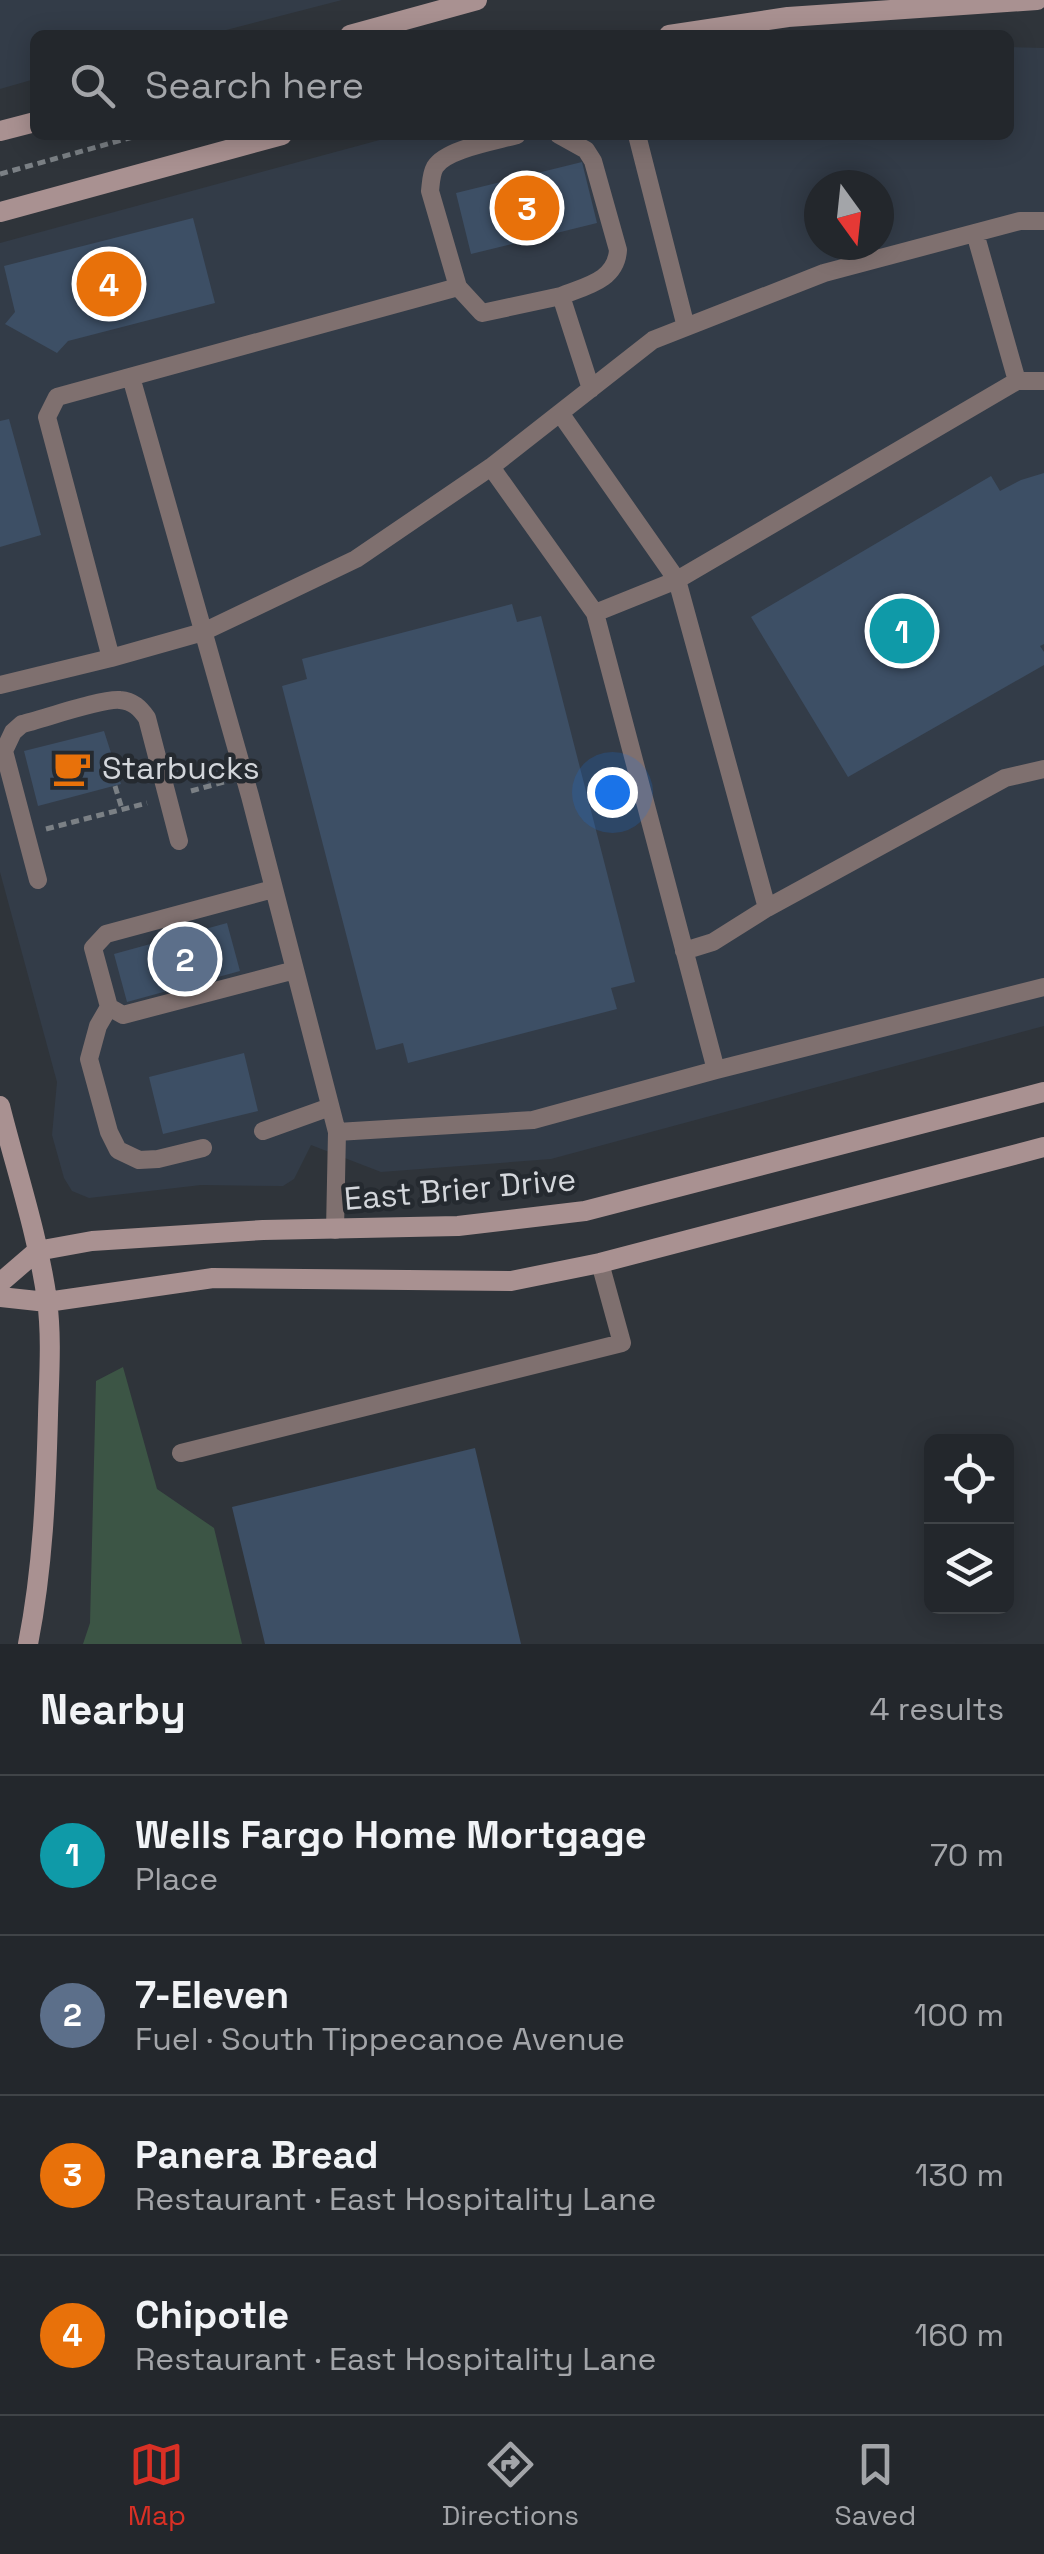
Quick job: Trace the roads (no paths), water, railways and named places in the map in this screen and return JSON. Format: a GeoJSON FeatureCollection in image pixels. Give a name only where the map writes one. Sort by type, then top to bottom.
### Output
{"type":"FeatureCollection","features":[{"type":"Feature","properties":{"kind":"street"},"geometry":{"type":"LineString","coordinates":[[368,30],[477,0]]}},
{"type":"Feature","properties":{"kind":"street"},"geometry":{"type":"LineString","coordinates":[[701,30],[788,17],[1037,0]]}},
{"type":"Feature","properties":{"kind":"street"},"geometry":{"type":"LineString","coordinates":[[0,131],[30,123]]}},
{"type":"Feature","properties":{"kind":"street"},"geometry":{"type":"LineString","coordinates":[[0,212],[264,140]]}},
{"type":"Feature","properties":{"kind":"street","name":"East Brier Drive"},"geometry":{"type":"LineString","coordinates":[[37,1251],[92,1241],[263,1230],[458,1226],[585,1211],[1044,1092]]}},
{"type":"Feature","properties":{"kind":"street"},"geometry":{"type":"LineString","coordinates":[[0,1106],[37,1251],[47,1302],[50,1347],[46,1512],[28,1644]]}},
{"type":"Feature","properties":{"kind":"street"},"geometry":{"type":"LineString","coordinates":[[0,1297],[47,1302],[212,1278],[512,1281],[600,1263],[1044,1146]]}},
{"type":"Feature","properties":{"kind":"street"},"geometry":{"type":"LineString","coordinates":[[0,1283],[37,1251]]}},
{"type":"Feature","properties":{"kind":"lane"},"geometry":{"type":"LineString","coordinates":[[500,140],[449,155],[436,164],[430,191],[458,287],[482,312],[561,296],[612,271],[618,250],[593,161],[586,150],[570,140]]}},
{"type":"Feature","properties":{"kind":"lane"},"geometry":{"type":"LineString","coordinates":[[638,140],[686,326]]}},
{"type":"Feature","properties":{"kind":"lane"},"geometry":{"type":"LineString","coordinates":[[0,685],[203,632],[356,559],[491,467],[653,340],[824,273],[1020,222],[1044,220]]}},
{"type":"Feature","properties":{"kind":"lane"},"geometry":{"type":"LineString","coordinates":[[975,233],[1018,381]]}},
{"type":"Feature","properties":{"kind":"lane"},"geometry":{"type":"LineString","coordinates":[[112,658],[47,416],[57,397],[458,287]]}},
{"type":"Feature","properties":{"kind":"lane"},"geometry":{"type":"LineString","coordinates":[[561,296],[592,389]]}},
{"type":"Feature","properties":{"kind":"lane"},"geometry":{"type":"LineString","coordinates":[[131,376],[244,776],[337,1132],[335,1230]]}},
{"type":"Feature","properties":{"kind":"lane"},"geometry":{"type":"LineString","coordinates":[[595,613],[677,580],[1018,381],[1044,381]]}},
{"type":"Feature","properties":{"kind":"lane"},"geometry":{"type":"LineString","coordinates":[[560,414],[677,580],[766,908]]}},
{"type":"Feature","properties":{"kind":"lane"},"geometry":{"type":"LineString","coordinates":[[491,467],[595,613],[716,1070]]}},
{"type":"Feature","properties":{"kind":"lane"},"geometry":{"type":"LineString","coordinates":[[38,880],[4,751],[13,732],[22,724],[116,699],[140,708],[147,718],[179,841]]}},
{"type":"Feature","properties":{"kind":"lane"},"geometry":{"type":"LineString","coordinates":[[684,951],[713,942],[766,908],[1004,778],[1044,769]]}},
{"type":"Feature","properties":{"kind":"lane"},"geometry":{"type":"LineString","coordinates":[[273,888],[106,934],[93,948],[109,1007],[123,1015],[294,970]]}},
{"type":"Feature","properties":{"kind":"lane"},"geometry":{"type":"LineString","coordinates":[[337,1132],[532,1120],[1044,987]]}},
{"type":"Feature","properties":{"kind":"lane"},"geometry":{"type":"LineString","coordinates":[[109,1007],[98,1026],[89,1060],[109,1132],[118,1150],[139,1160],[158,1160],[204,1148]]}},
{"type":"Feature","properties":{"kind":"lane"},"geometry":{"type":"LineString","coordinates":[[263,1132],[330,1107]]}},
{"type":"Feature","properties":{"kind":"lane"},"geometry":{"type":"LineString","coordinates":[[181,1453],[622,1342],[600,1263]]}},
{"type":"Feature","properties":{"kind":"place","name":"Panera Bread"},"geometry":{"type":"Point","coordinates":[527,208]}},
{"type":"Feature","properties":{"kind":"place","name":"Chipotle"},"geometry":{"type":"Point","coordinates":[109,284]}},
{"type":"Feature","properties":{"kind":"place","name":"Wells Fargo Home Mortgage"},"geometry":{"type":"Point","coordinates":[902,631]}},
{"type":"Feature","properties":{"kind":"place","name":"Starbucks"},"geometry":{"type":"Point","coordinates":[72,768]}},
{"type":"Feature","properties":{"kind":"place","name":"7-Eleven"},"geometry":{"type":"Point","coordinates":[185,959]}}]}
